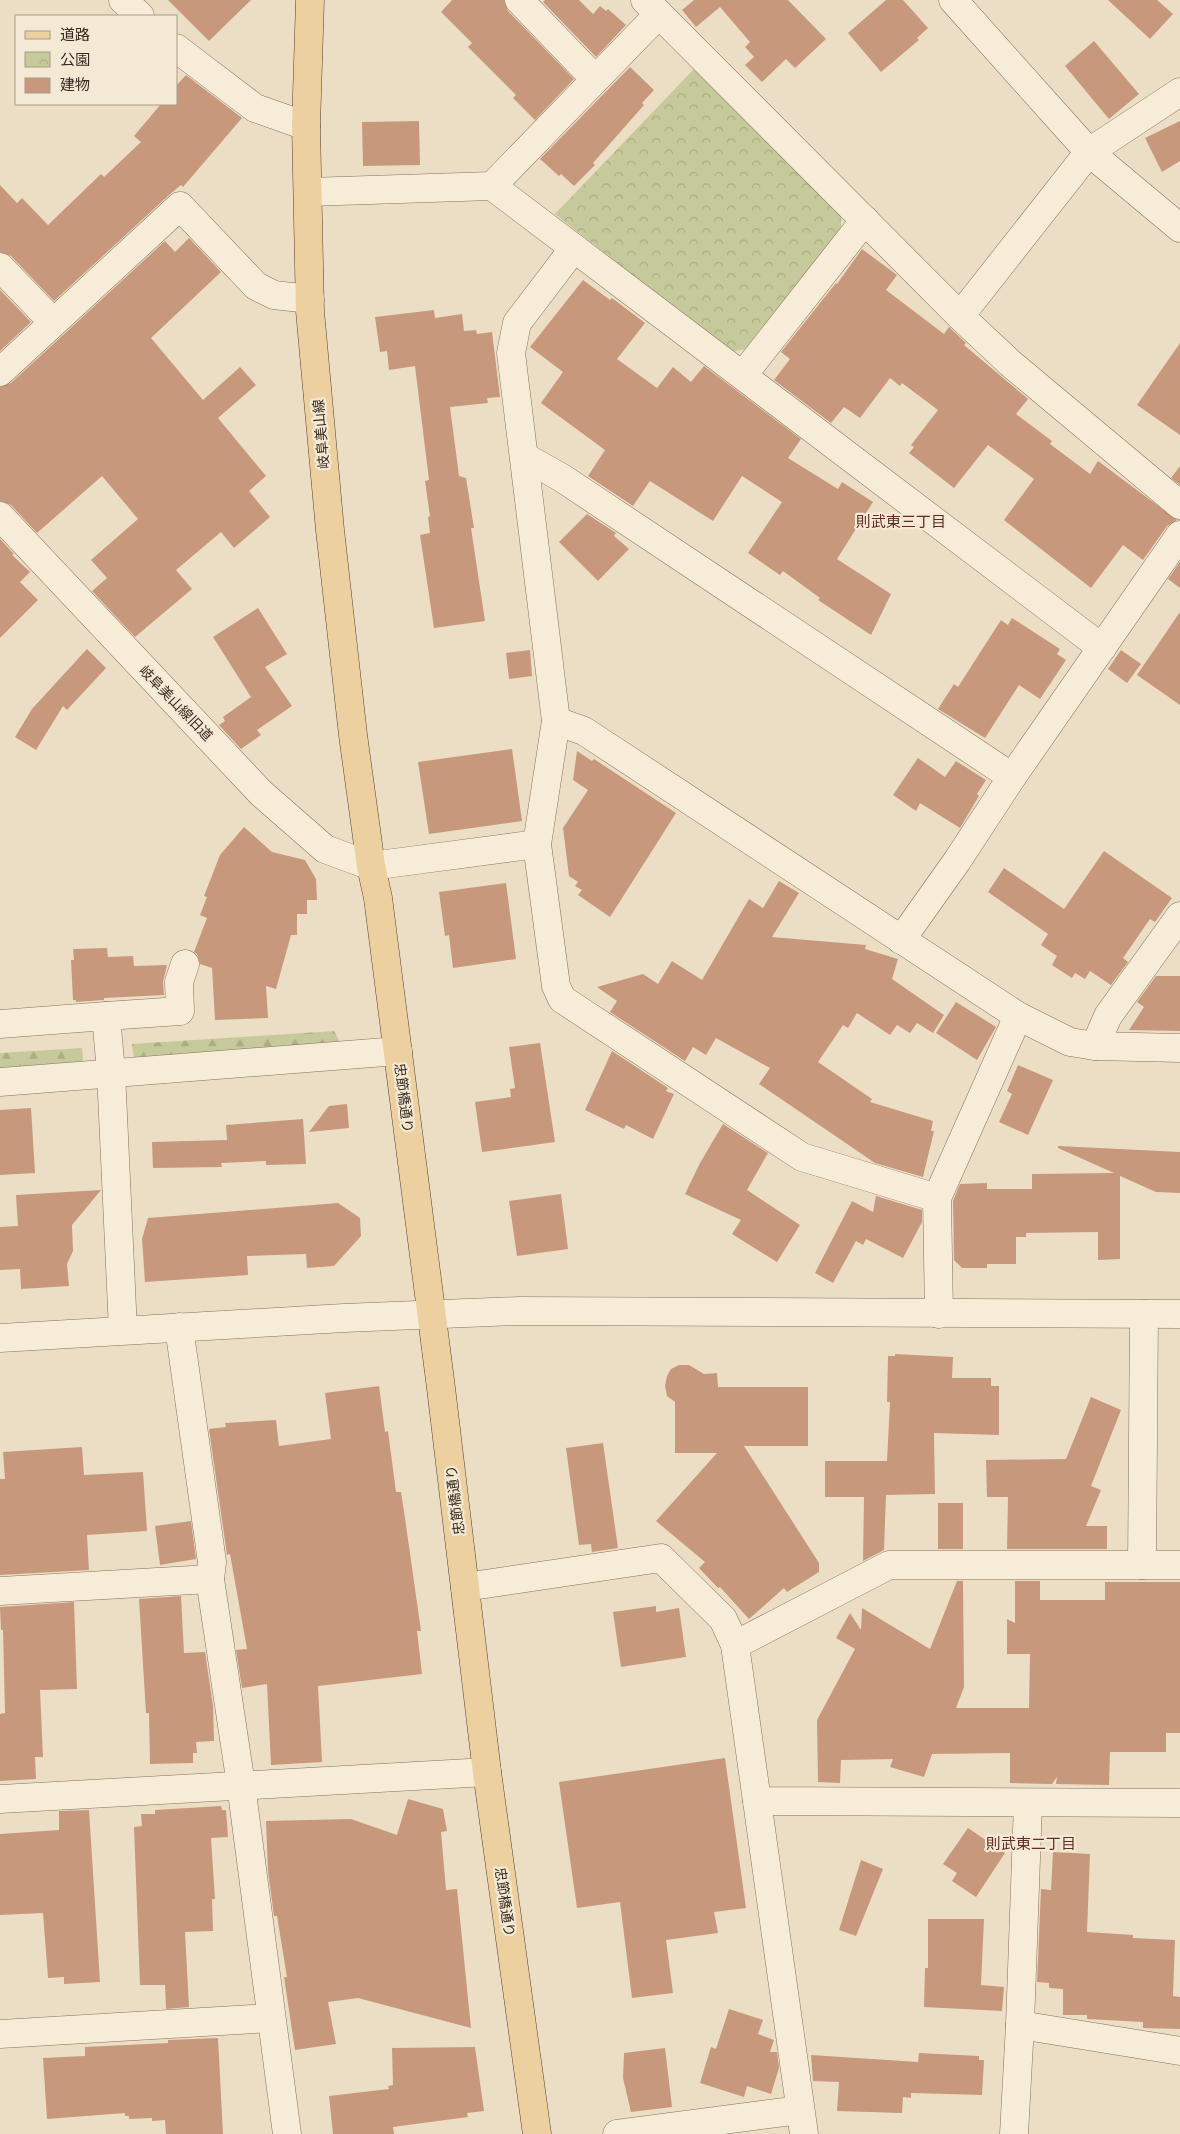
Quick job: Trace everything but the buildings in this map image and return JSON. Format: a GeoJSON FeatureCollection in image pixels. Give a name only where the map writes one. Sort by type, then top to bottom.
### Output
{"type":"FeatureCollection","features":[{"type":"Feature","properties":{"kind":"main road","name":"岐阜美山線"},"geometry":{"type":"LineString","coordinates":[[310,0],[306,126],[310,299],[330,530],[371,866]]}},
{"type":"Feature","properties":{"kind":"main road","name":"忠節橋通り"},"geometry":{"type":"LineString","coordinates":[[371,866],[378,898],[432,1314],[487,1772],[537,2134]]}},
{"type":"Feature","properties":{"kind":"street"},"geometry":{"type":"LineString","coordinates":[[124,0],[139,15]]}},
{"type":"Feature","properties":{"kind":"street"},"geometry":{"type":"LineString","coordinates":[[519,0],[595,79]]}},
{"type":"Feature","properties":{"kind":"street"},"geometry":{"type":"LineString","coordinates":[[953,0],[1089,152],[1180,228]]}},
{"type":"Feature","properties":{"kind":"street"},"geometry":{"type":"LineString","coordinates":[[492,186],[595,79],[652,7],[960,316],[1010,363],[1180,505]]}},
{"type":"Feature","properties":{"kind":"street"},"geometry":{"type":"LineString","coordinates":[[178,50],[255,108],[306,126]]}},
{"type":"Feature","properties":{"kind":"street"},"geometry":{"type":"LineString","coordinates":[[960,316],[1089,152],[1180,92]]}},
{"type":"Feature","properties":{"kind":"street"},"geometry":{"type":"LineString","coordinates":[[308,192],[492,186],[1102,648]]}},
{"type":"Feature","properties":{"kind":"street"},"geometry":{"type":"LineString","coordinates":[[0,372],[52,321],[180,206],[256,286],[274,295],[310,299]]}},
{"type":"Feature","properties":{"kind":"street"},"geometry":{"type":"LineString","coordinates":[[743,375],[864,220]]}},
{"type":"Feature","properties":{"kind":"street"},"geometry":{"type":"LineString","coordinates":[[574,248],[517,323],[511,353],[556,721],[537,844],[556,986],[562,999],[802,1157],[938,1198]]}},
{"type":"Feature","properties":{"kind":"street"},"geometry":{"type":"LineString","coordinates":[[0,267],[52,321]]}},
{"type":"Feature","properties":{"kind":"street"},"geometry":{"type":"LineString","coordinates":[[525,457],[562,478],[1012,777]]}},
{"type":"Feature","properties":{"kind":"street","name":"岐阜美山線旧道"},"geometry":{"type":"LineString","coordinates":[[0,516],[261,793],[325,850],[371,866]]}},
{"type":"Feature","properties":{"kind":"street"},"geometry":{"type":"LineString","coordinates":[[901,940],[1180,535]]}},
{"type":"Feature","properties":{"kind":"street"},"geometry":{"type":"LineString","coordinates":[[556,721],[584,732],[1018,1016],[1070,1042],[1095,1046],[1180,1048]]}},
{"type":"Feature","properties":{"kind":"street"},"geometry":{"type":"LineString","coordinates":[[371,866],[537,844]]}},
{"type":"Feature","properties":{"kind":"street"},"geometry":{"type":"LineString","coordinates":[[1095,1046],[1108,1016],[1180,916]]}},
{"type":"Feature","properties":{"kind":"street"},"geometry":{"type":"LineString","coordinates":[[0,1024],[180,1011],[179,982],[185,964]]}},
{"type":"Feature","properties":{"kind":"street"},"geometry":{"type":"LineString","coordinates":[[106,1016],[111,1072],[123,1330]]}},
{"type":"Feature","properties":{"kind":"street"},"geometry":{"type":"LineString","coordinates":[[939,1314],[938,1198],[1018,1016]]}},
{"type":"Feature","properties":{"kind":"street"},"geometry":{"type":"LineString","coordinates":[[0,1082],[398,1051]]}},
{"type":"Feature","properties":{"kind":"street"},"geometry":{"type":"LineString","coordinates":[[0,1338],[432,1314],[549,1310],[939,1314],[1180,1314]]}},
{"type":"Feature","properties":{"kind":"street"},"geometry":{"type":"LineString","coordinates":[[1142,1565],[1144,1314]]}},
{"type":"Feature","properties":{"kind":"street"},"geometry":{"type":"LineString","coordinates":[[179,1327],[212,1562],[210,1579],[241,1785],[287,2134]]}},
{"type":"Feature","properties":{"kind":"street"},"geometry":{"type":"LineString","coordinates":[[465,1587],[661,1558],[723,1620],[735,1645],[802,2122],[617,2134]]}},
{"type":"Feature","properties":{"kind":"street"},"geometry":{"type":"LineString","coordinates":[[735,1645],[889,1565],[1180,1565]]}},
{"type":"Feature","properties":{"kind":"street"},"geometry":{"type":"LineString","coordinates":[[0,1591],[210,1579]]}},
{"type":"Feature","properties":{"kind":"street"},"geometry":{"type":"LineString","coordinates":[[0,1799],[487,1772]]}},
{"type":"Feature","properties":{"kind":"street"},"geometry":{"type":"LineString","coordinates":[[757,1801],[1180,1803]]}},
{"type":"Feature","properties":{"kind":"street"},"geometry":{"type":"LineString","coordinates":[[1014,2134],[1028,1803]]}},
{"type":"Feature","properties":{"kind":"street"},"geometry":{"type":"LineString","coordinates":[[0,2034],[272,2018]]}},
{"type":"Feature","properties":{"kind":"street"},"geometry":{"type":"LineString","coordinates":[[1020,2025],[1180,2051]]}},
{"type":"Feature","properties":{"kind":"green space"},"geometry":{"type":"Polygon","coordinates":[[[694,69],[841,216],[841,230],[745,349],[731,352],[555,214],[694,69]]]}},
{"type":"Feature","properties":{"kind":"green space"},"geometry":{"type":"Polygon","coordinates":[[[334,1031],[342,1046],[134,1060],[132,1044],[334,1031]]]}},
{"type":"Feature","properties":{"kind":"green space"},"geometry":{"type":"Polygon","coordinates":[[[82,1048],[83,1062],[0,1068],[0,1053],[82,1048]]]}},
{"type":"Feature","properties":{"kind":"district","name":"則武東三丁目"},"geometry":{"type":"Point","coordinates":[901,521]}},
{"type":"Feature","properties":{"kind":"district","name":"則武東二丁目"},"geometry":{"type":"Point","coordinates":[1031,1843]}}]}
